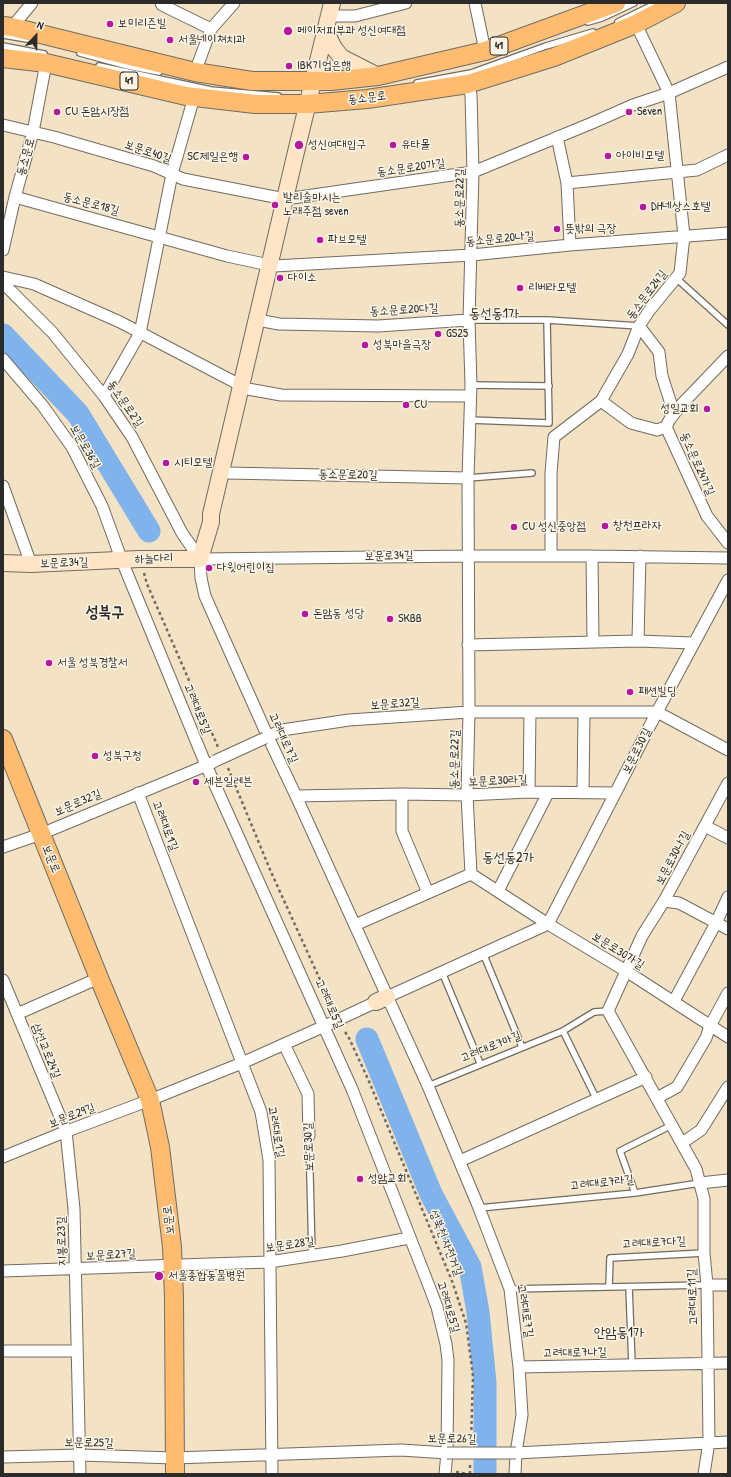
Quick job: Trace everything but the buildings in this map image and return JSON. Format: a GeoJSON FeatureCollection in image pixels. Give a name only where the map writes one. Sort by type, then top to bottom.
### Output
{"type":"FeatureCollection","features":[{"type":"Feature","properties":{"kind":"main road","name":"동소문로"},"geometry":{"type":"LineString","coordinates":[[3,58],[47,59],[194,97],[255,104],[383,79],[485,51],[616,3]]}},
{"type":"Feature","properties":{"kind":"main road","name":"동소문로"},"geometry":{"type":"LineString","coordinates":[[6,29],[195,72],[309,93],[367,98],[468,84],[554,57],[636,24],[676,3]]}},
{"type":"Feature","properties":{"kind":"main road","name":"보문로"},"geometry":{"type":"LineString","coordinates":[[3,740],[150,1100],[164,1169],[173,1265],[175,1466]]}},
{"type":"Feature","properties":{"kind":"street"},"geometry":{"type":"LineString","coordinates":[[6,29],[32,3]]}},
{"type":"Feature","properties":{"kind":"street"},"geometry":{"type":"LineString","coordinates":[[161,3],[162,5],[211,29]]}},
{"type":"Feature","properties":{"kind":"street"},"geometry":{"type":"LineString","coordinates":[[195,72],[211,29],[234,3]]}},
{"type":"Feature","properties":{"kind":"street"},"geometry":{"type":"LineString","coordinates":[[329,16],[355,16],[406,3]]}},
{"type":"Feature","properties":{"kind":"street"},"geometry":{"type":"LineString","coordinates":[[474,3],[485,51]]}},
{"type":"Feature","properties":{"kind":"street"},"geometry":{"type":"LineString","coordinates":[[329,16],[334,48],[341,57],[383,79]]}},
{"type":"Feature","properties":{"kind":"street"},"geometry":{"type":"LineString","coordinates":[[211,522],[211,514],[263,322],[276,240],[309,93],[329,16]]}},
{"type":"Feature","properties":{"kind":"street","name":"동소문로24길"},"geometry":{"type":"LineString","coordinates":[[551,556],[551,473],[554,437],[601,401],[628,354],[638,326],[648,311],[680,273],[684,236],[669,93],[636,24]]}},
{"type":"Feature","properties":{"kind":"street","name":"동소문로"},"geometry":{"type":"LineString","coordinates":[[3,250],[15,197],[33,132],[47,59]]}},
{"type":"Feature","properties":{"kind":"street","name":"동소문로20가길"},"geometry":{"type":"LineString","coordinates":[[285,199],[473,172],[633,105],[669,93],[728,67]]}},
{"type":"Feature","properties":{"kind":"street","name":"동소문로22길"},"geometry":{"type":"LineString","coordinates":[[468,84],[471,95],[473,172],[472,255],[469,320],[469,712],[467,795],[471,874]]}},
{"type":"Feature","properties":{"kind":"street"},"geometry":{"type":"LineString","coordinates":[[104,396],[140,333],[172,174],[194,97]]}},
{"type":"Feature","properties":{"kind":"street","name":"보문로40길"},"geometry":{"type":"LineString","coordinates":[[3,125],[54,137],[154,166],[183,179],[285,199]]}},
{"type":"Feature","properties":{"kind":"street"},"geometry":{"type":"LineString","coordinates":[[557,137],[567,183],[570,245]]}},
{"type":"Feature","properties":{"kind":"street"},"geometry":{"type":"LineString","coordinates":[[567,183],[697,170],[728,155]]}},
{"type":"Feature","properties":{"kind":"street","name":"동소문로18길"},"geometry":{"type":"LineString","coordinates":[[15,197],[227,256],[272,265]]}},
{"type":"Feature","properties":{"kind":"street","name":"동소문로20나길"},"geometry":{"type":"LineString","coordinates":[[272,265],[472,255],[570,245],[728,233]]}},
{"type":"Feature","properties":{"kind":"street"},"geometry":{"type":"LineString","coordinates":[[193,559],[211,522],[216,516],[227,473],[272,265]]}},
{"type":"Feature","properties":{"kind":"street"},"geometry":{"type":"LineString","coordinates":[[3,277],[34,284],[120,322],[245,387],[282,395],[470,391]]}},
{"type":"Feature","properties":{"kind":"street","name":"동소문로2길"},"geometry":{"type":"LineString","coordinates":[[5,289],[15,294],[52,332],[104,396],[132,437],[155,479],[182,533],[193,559]]}},
{"type":"Feature","properties":{"kind":"street","name":"동소문로20다길"},"geometry":{"type":"LineString","coordinates":[[263,322],[279,324],[378,326],[469,320]]}},
{"type":"Feature","properties":{"kind":"street"},"geometry":{"type":"LineString","coordinates":[[638,326],[659,352],[662,376],[674,413]]}},
{"type":"Feature","properties":{"kind":"street","name":"동소문로24가길"},"geometry":{"type":"LineString","coordinates":[[728,356],[674,413],[666,428],[707,516],[728,544]]}},
{"type":"Feature","properties":{"kind":"street","name":"보문로36길"},"geometry":{"type":"LineString","coordinates":[[4,362],[43,406],[72,447],[102,506],[122,561]]}},
{"type":"Feature","properties":{"kind":"street"},"geometry":{"type":"LineString","coordinates":[[601,401],[631,423],[657,430],[666,428]]}},
{"type":"Feature","properties":{"kind":"street","name":"동소문로20길"},"geometry":{"type":"LineString","coordinates":[[227,473],[468,478]]}},
{"type":"Feature","properties":{"kind":"street","name":"보문로34길"},"geometry":{"type":"LineString","coordinates":[[3,486],[31,564]]}},
{"type":"Feature","properties":{"kind":"street","name":"보문로34길"},"geometry":{"type":"LineString","coordinates":[[193,559],[469,556],[640,556],[728,558]]}},
{"type":"Feature","properties":{"kind":"street"},"geometry":{"type":"LineString","coordinates":[[592,556],[593,642]]}},
{"type":"Feature","properties":{"kind":"street"},"geometry":{"type":"LineString","coordinates":[[638,641],[640,556]]}},
{"type":"Feature","properties":{"kind":"street","name":"하늘다리"},"geometry":{"type":"LineString","coordinates":[[122,561],[144,565],[193,559]]}},
{"type":"Feature","properties":{"kind":"street","name":"고려대로7길"},"geometry":{"type":"LineString","coordinates":[[193,559],[201,578],[205,596],[266,737],[296,796],[355,925],[381,999],[428,1086],[479,1208],[510,1289],[519,1368],[522,1414],[516,1453],[515,1474]]}},
{"type":"Feature","properties":{"kind":"street","name":"보문로34길"},"geometry":{"type":"LineString","coordinates":[[3,563],[31,564],[122,561]]}},
{"type":"Feature","properties":{"kind":"street","name":"고려대로5길"},"geometry":{"type":"LineString","coordinates":[[122,561],[215,763],[328,1025],[409,1238],[437,1307],[446,1344],[448,1360],[447,1453],[445,1474]]}},
{"type":"Feature","properties":{"kind":"street","name":"보문로30길"},"geometry":{"type":"LineString","coordinates":[[548,924],[693,643],[728,580]]}},
{"type":"Feature","properties":{"kind":"street"},"geometry":{"type":"LineString","coordinates":[[468,645],[638,641],[693,643]]}},
{"type":"Feature","properties":{"kind":"street","name":"보문로32길"},"geometry":{"type":"LineString","coordinates":[[3,847],[41,834],[138,792],[215,763],[282,730],[349,720],[469,712],[657,712],[728,750]]}},
{"type":"Feature","properties":{"kind":"street"},"geometry":{"type":"LineString","coordinates":[[529,792],[530,712]]}},
{"type":"Feature","properties":{"kind":"street"},"geometry":{"type":"LineString","coordinates":[[583,793],[584,712]]}},
{"type":"Feature","properties":{"kind":"street","name":"보문로30나길"},"geometry":{"type":"LineString","coordinates":[[626,970],[642,936],[664,902],[728,783]]}},
{"type":"Feature","properties":{"kind":"street","name":"고려대로1길"},"geometry":{"type":"LineString","coordinates":[[138,792],[261,1112],[269,1160],[272,1474]]}},
{"type":"Feature","properties":{"kind":"street","name":"보문로30라길"},"geometry":{"type":"LineString","coordinates":[[296,796],[402,794],[467,795],[529,792],[615,793]]}},
{"type":"Feature","properties":{"kind":"street"},"geometry":{"type":"LineString","coordinates":[[498,891],[548,793]]}},
{"type":"Feature","properties":{"kind":"street"},"geometry":{"type":"LineString","coordinates":[[402,794],[402,831],[428,892]]}},
{"type":"Feature","properties":{"kind":"street","name":"보문로30나길"},"geometry":{"type":"LineString","coordinates":[[705,826],[728,838]]}},
{"type":"Feature","properties":{"kind":"street"},"geometry":{"type":"LineString","coordinates":[[355,925],[471,874],[548,924]]}},
{"type":"Feature","properties":{"kind":"street"},"geometry":{"type":"LineString","coordinates":[[674,1001],[716,923],[728,896]]}},
{"type":"Feature","properties":{"kind":"street","name":"보문로30나길"},"geometry":{"type":"LineString","coordinates":[[664,902],[679,903],[728,929]]}},
{"type":"Feature","properties":{"kind":"street"},"geometry":{"type":"LineString","coordinates":[[150,1100],[242,1063],[328,1025],[381,999],[548,924]]}},
{"type":"Feature","properties":{"kind":"street","name":"보문로30가길"},"geometry":{"type":"LineString","coordinates":[[548,924],[626,970],[728,1037]]}},
{"type":"Feature","properties":{"kind":"street"},"geometry":{"type":"LineString","coordinates":[[608,1011],[626,970]]}},
{"type":"Feature","properties":{"kind":"street"},"geometry":{"type":"LineString","coordinates":[[17,1014],[99,978]]}},
{"type":"Feature","properties":{"kind":"street","name":"삼선교로24길"},"geometry":{"type":"LineString","coordinates":[[3,980],[66,1132]]}},
{"type":"Feature","properties":{"kind":"street"},"geometry":{"type":"LineString","coordinates":[[657,1098],[676,1087],[706,1038],[710,1026],[728,993]]}},
{"type":"Feature","properties":{"kind":"street","name":"고려대로11길"},"geometry":{"type":"LineString","coordinates":[[608,1011],[696,1169],[704,1199],[704,1253],[707,1285],[709,1442],[704,1474]]}},
{"type":"Feature","properties":{"kind":"street","name":"보문로30길"},"geometry":{"type":"LineString","coordinates":[[284,1044],[308,1094],[309,1136]]}},
{"type":"Feature","properties":{"kind":"street"},"geometry":{"type":"LineString","coordinates":[[460,1161],[646,1077]]}},
{"type":"Feature","properties":{"kind":"street"},"geometry":{"type":"LineString","coordinates":[[682,1144],[701,1130],[728,1087]]}},
{"type":"Feature","properties":{"kind":"street","name":"보문로29길"},"geometry":{"type":"LineString","coordinates":[[3,1157],[150,1100]]}},
{"type":"Feature","properties":{"kind":"street","name":"지봉로23길"},"geometry":{"type":"LineString","coordinates":[[66,1132],[74,1210],[80,1474]]}},
{"type":"Feature","properties":{"kind":"street","name":"고려대로7라길"},"geometry":{"type":"LineString","coordinates":[[700,1183],[728,1180]]}},
{"type":"Feature","properties":{"kind":"street","name":"보문로28길"},"geometry":{"type":"LineString","coordinates":[[173,1265],[269,1262],[409,1238]]}},
{"type":"Feature","properties":{"kind":"street","name":"보문로27길"},"geometry":{"type":"LineString","coordinates":[[3,1271],[76,1270],[173,1265]]}},
{"type":"Feature","properties":{"kind":"street"},"geometry":{"type":"LineString","coordinates":[[707,1285],[728,1285]]}},
{"type":"Feature","properties":{"kind":"street"},"geometry":{"type":"LineString","coordinates":[[3,1351],[77,1351]]}},
{"type":"Feature","properties":{"kind":"street","name":"고려대로7나길"},"geometry":{"type":"LineString","coordinates":[[519,1368],[728,1363]]}},
{"type":"Feature","properties":{"kind":"street","name":"보문로26길"},"geometry":{"type":"LineString","coordinates":[[175,1466],[271,1454],[401,1450],[447,1453],[516,1453],[728,1442]]}},
{"type":"Feature","properties":{"kind":"street","name":"보문로25길"},"geometry":{"type":"LineString","coordinates":[[3,1457],[80,1455],[175,1466]]}},
{"type":"Feature","properties":{"kind":"lane"},"geometry":{"type":"LineString","coordinates":[[581,25],[602,18],[634,3]]}},
{"type":"Feature","properties":{"kind":"lane"},"geometry":{"type":"LineString","coordinates":[[614,24],[657,3]]}},
{"type":"Feature","properties":{"kind":"lane"},"geometry":{"type":"LineString","coordinates":[[6,29],[32,40]]}},
{"type":"Feature","properties":{"kind":"lane"},"geometry":{"type":"LineString","coordinates":[[409,84],[471,72],[546,46],[599,31]]}},
{"type":"Feature","properties":{"kind":"lane"},"geometry":{"type":"LineString","coordinates":[[3,46],[47,59]]}},
{"type":"Feature","properties":{"kind":"lane"},"geometry":{"type":"LineString","coordinates":[[76,52],[128,66],[166,74]]}},
{"type":"Feature","properties":{"kind":"lane"},"geometry":{"type":"LineString","coordinates":[[93,65],[211,90],[288,96]]}},
{"type":"Feature","properties":{"kind":"lane"},"geometry":{"type":"LineString","coordinates":[[242,86],[262,87]]}},
{"type":"Feature","properties":{"kind":"lane"},"geometry":{"type":"LineString","coordinates":[[309,93],[341,95]]}},
{"type":"Feature","properties":{"kind":"lane"},"geometry":{"type":"LineString","coordinates":[[676,278],[728,325]]}},
{"type":"Feature","properties":{"kind":"lane","name":"동소문로20다길"},"geometry":{"type":"LineString","coordinates":[[469,320],[547,320],[638,326]]}},
{"type":"Feature","properties":{"kind":"lane"},"geometry":{"type":"LineString","coordinates":[[470,420],[549,423],[547,320]]}},
{"type":"Feature","properties":{"kind":"lane"},"geometry":{"type":"LineString","coordinates":[[470,391],[549,386]]}},
{"type":"Feature","properties":{"kind":"lane"},"geometry":{"type":"LineString","coordinates":[[468,478],[532,473]]}},
{"type":"Feature","properties":{"kind":"lane"},"geometry":{"type":"LineString","coordinates":[[482,953],[522,1046]]}},
{"type":"Feature","properties":{"kind":"lane"},"geometry":{"type":"LineString","coordinates":[[442,972],[480,1063]]}},
{"type":"Feature","properties":{"kind":"lane","name":"고려대로7마길"},"geometry":{"type":"LineString","coordinates":[[428,1086],[480,1063],[563,1031],[594,1012],[608,1011]]}},
{"type":"Feature","properties":{"kind":"lane"},"geometry":{"type":"LineString","coordinates":[[563,1031],[597,1100]]}},
{"type":"Feature","properties":{"kind":"lane"},"geometry":{"type":"LineString","coordinates":[[635,1193],[620,1151],[672,1125]]}},
{"type":"Feature","properties":{"kind":"lane","name":"보문로30길"},"geometry":{"type":"LineString","coordinates":[[309,1136],[312,1255]]}},
{"type":"Feature","properties":{"kind":"lane","name":"고려대로7라길"},"geometry":{"type":"LineString","coordinates":[[479,1208],[635,1193],[700,1183]]}},
{"type":"Feature","properties":{"kind":"lane","name":"고려대로7다길"},"geometry":{"type":"LineString","coordinates":[[609,1287],[610,1258],[704,1253]]}},
{"type":"Feature","properties":{"kind":"lane"},"geometry":{"type":"LineString","coordinates":[[510,1289],[707,1285]]}},
{"type":"Feature","properties":{"kind":"lane"},"geometry":{"type":"LineString","coordinates":[[629,1286],[632,1365]]}},
{"type":"Feature","properties":{"kind":"path"},"geometry":{"type":"LineString","coordinates":[[144,565],[147,584],[219,748]]}},
{"type":"Feature","properties":{"kind":"path"},"geometry":{"type":"LineString","coordinates":[[215,763],[271,872],[332,1006]]}},
{"type":"Feature","properties":{"kind":"path","name":"성북천 자전거길"},"geometry":{"type":"LineString","coordinates":[[345,1032],[368,1079],[452,1282],[466,1323],[472,1376],[471,1444]]}},
{"type":"Feature","properties":{"kind":"path"},"geometry":{"type":"LineString","coordinates":[[470,1459],[470,1474]]}},
{"type":"Feature","properties":{"kind":"waterway"},"geometry":{"type":"LineString","coordinates":[[3,335],[78,414],[149,531]]}},
{"type":"Feature","properties":{"kind":"waterway"},"geometry":{"type":"LineString","coordinates":[[367,1039],[431,1194],[470,1267],[478,1312],[485,1383],[485,1474]]}},
{"type":"Feature","properties":{"kind":"place","name":"보미리즌빌"},"geometry":{"type":"Point","coordinates":[110,24]}},
{"type":"Feature","properties":{"kind":"place","name":"메이저피부과 성신여대점"},"geometry":{"type":"Point","coordinates":[288,31]}},
{"type":"Feature","properties":{"kind":"place","name":"서울네이쳐치과"},"geometry":{"type":"Point","coordinates":[170,40]}},
{"type":"Feature","properties":{"kind":"place","name":"IBK기업은행"},"geometry":{"type":"Point","coordinates":[289,66]}},
{"type":"Feature","properties":{"kind":"place","name":"CU 돈암시장점"},"geometry":{"type":"Point","coordinates":[57,112]}},
{"type":"Feature","properties":{"kind":"place","name":"Seven"},"geometry":{"type":"Point","coordinates":[629,112]}},
{"type":"Feature","properties":{"kind":"place","name":"성신여대입구"},"geometry":{"type":"Point","coordinates":[299,145]}},
{"type":"Feature","properties":{"kind":"place","name":"유타몰"},"geometry":{"type":"Point","coordinates":[393,145]}},
{"type":"Feature","properties":{"kind":"place","name":"아이비모텔"},"geometry":{"type":"Point","coordinates":[608,156]}},
{"type":"Feature","properties":{"kind":"place","name":"SC제일은행"},"geometry":{"type":"Point","coordinates":[246,157]}},
{"type":"Feature","properties":{"kind":"place","name":"발리술마시는 노래주점 seven"},"geometry":{"type":"Point","coordinates":[275,205]}},
{"type":"Feature","properties":{"kind":"place","name":"DH네상스호텔"},"geometry":{"type":"Point","coordinates":[643,207]}},
{"type":"Feature","properties":{"kind":"place","name":"뜻밖의 극장"},"geometry":{"type":"Point","coordinates":[557,229]}},
{"type":"Feature","properties":{"kind":"place","name":"파브모텔"},"geometry":{"type":"Point","coordinates":[320,240]}},
{"type":"Feature","properties":{"kind":"place","name":"다이소"},"geometry":{"type":"Point","coordinates":[280,278]}},
{"type":"Feature","properties":{"kind":"place","name":"리베라모텔"},"geometry":{"type":"Point","coordinates":[520,288]}},
{"type":"Feature","properties":{"kind":"place","name":"GS25"},"geometry":{"type":"Point","coordinates":[438,334]}},
{"type":"Feature","properties":{"kind":"place","name":"성북마을극장"},"geometry":{"type":"Point","coordinates":[365,345]}},
{"type":"Feature","properties":{"kind":"place","name":"CU"},"geometry":{"type":"Point","coordinates":[406,405]}},
{"type":"Feature","properties":{"kind":"place","name":"성일교회"},"geometry":{"type":"Point","coordinates":[707,409]}},
{"type":"Feature","properties":{"kind":"place","name":"시티모텔"},"geometry":{"type":"Point","coordinates":[166,463]}},
{"type":"Feature","properties":{"kind":"place","name":"창천프라자"},"geometry":{"type":"Point","coordinates":[605,526]}},
{"type":"Feature","properties":{"kind":"place","name":"CU 성신중앙점"},"geometry":{"type":"Point","coordinates":[514,527]}},
{"type":"Feature","properties":{"kind":"place","name":"다윗어린이집"},"geometry":{"type":"Point","coordinates":[209,568]}},
{"type":"Feature","properties":{"kind":"place","name":"돈암동 성당"},"geometry":{"type":"Point","coordinates":[305,614]}},
{"type":"Feature","properties":{"kind":"place","name":"SKBB"},"geometry":{"type":"Point","coordinates":[390,619]}},
{"type":"Feature","properties":{"kind":"place","name":"서울 성북경찰서"},"geometry":{"type":"Point","coordinates":[49,663]}},
{"type":"Feature","properties":{"kind":"place","name":"패션빌딩"},"geometry":{"type":"Point","coordinates":[630,692]}},
{"type":"Feature","properties":{"kind":"place","name":"성북구청"},"geometry":{"type":"Point","coordinates":[95,756]}},
{"type":"Feature","properties":{"kind":"place","name":"세븐일레븐"},"geometry":{"type":"Point","coordinates":[196,782]}},
{"type":"Feature","properties":{"kind":"place","name":"성암교회"},"geometry":{"type":"Point","coordinates":[360,1179]}},
{"type":"Feature","properties":{"kind":"place","name":"서울종합동물병원"},"geometry":{"type":"Point","coordinates":[159,1276]}},
{"type":"Feature","properties":{"kind":"district","name":"동선동1가"},"geometry":{"type":"Point","coordinates":[494,314]}},
{"type":"Feature","properties":{"kind":"district","name":"성북구"},"geometry":{"type":"Point","coordinates":[105,613]}},
{"type":"Feature","properties":{"kind":"district","name":"동선동2가"},"geometry":{"type":"Point","coordinates":[508,858]}},
{"type":"Feature","properties":{"kind":"district","name":"안암동1가"},"geometry":{"type":"Point","coordinates":[619,1333]}}]}
